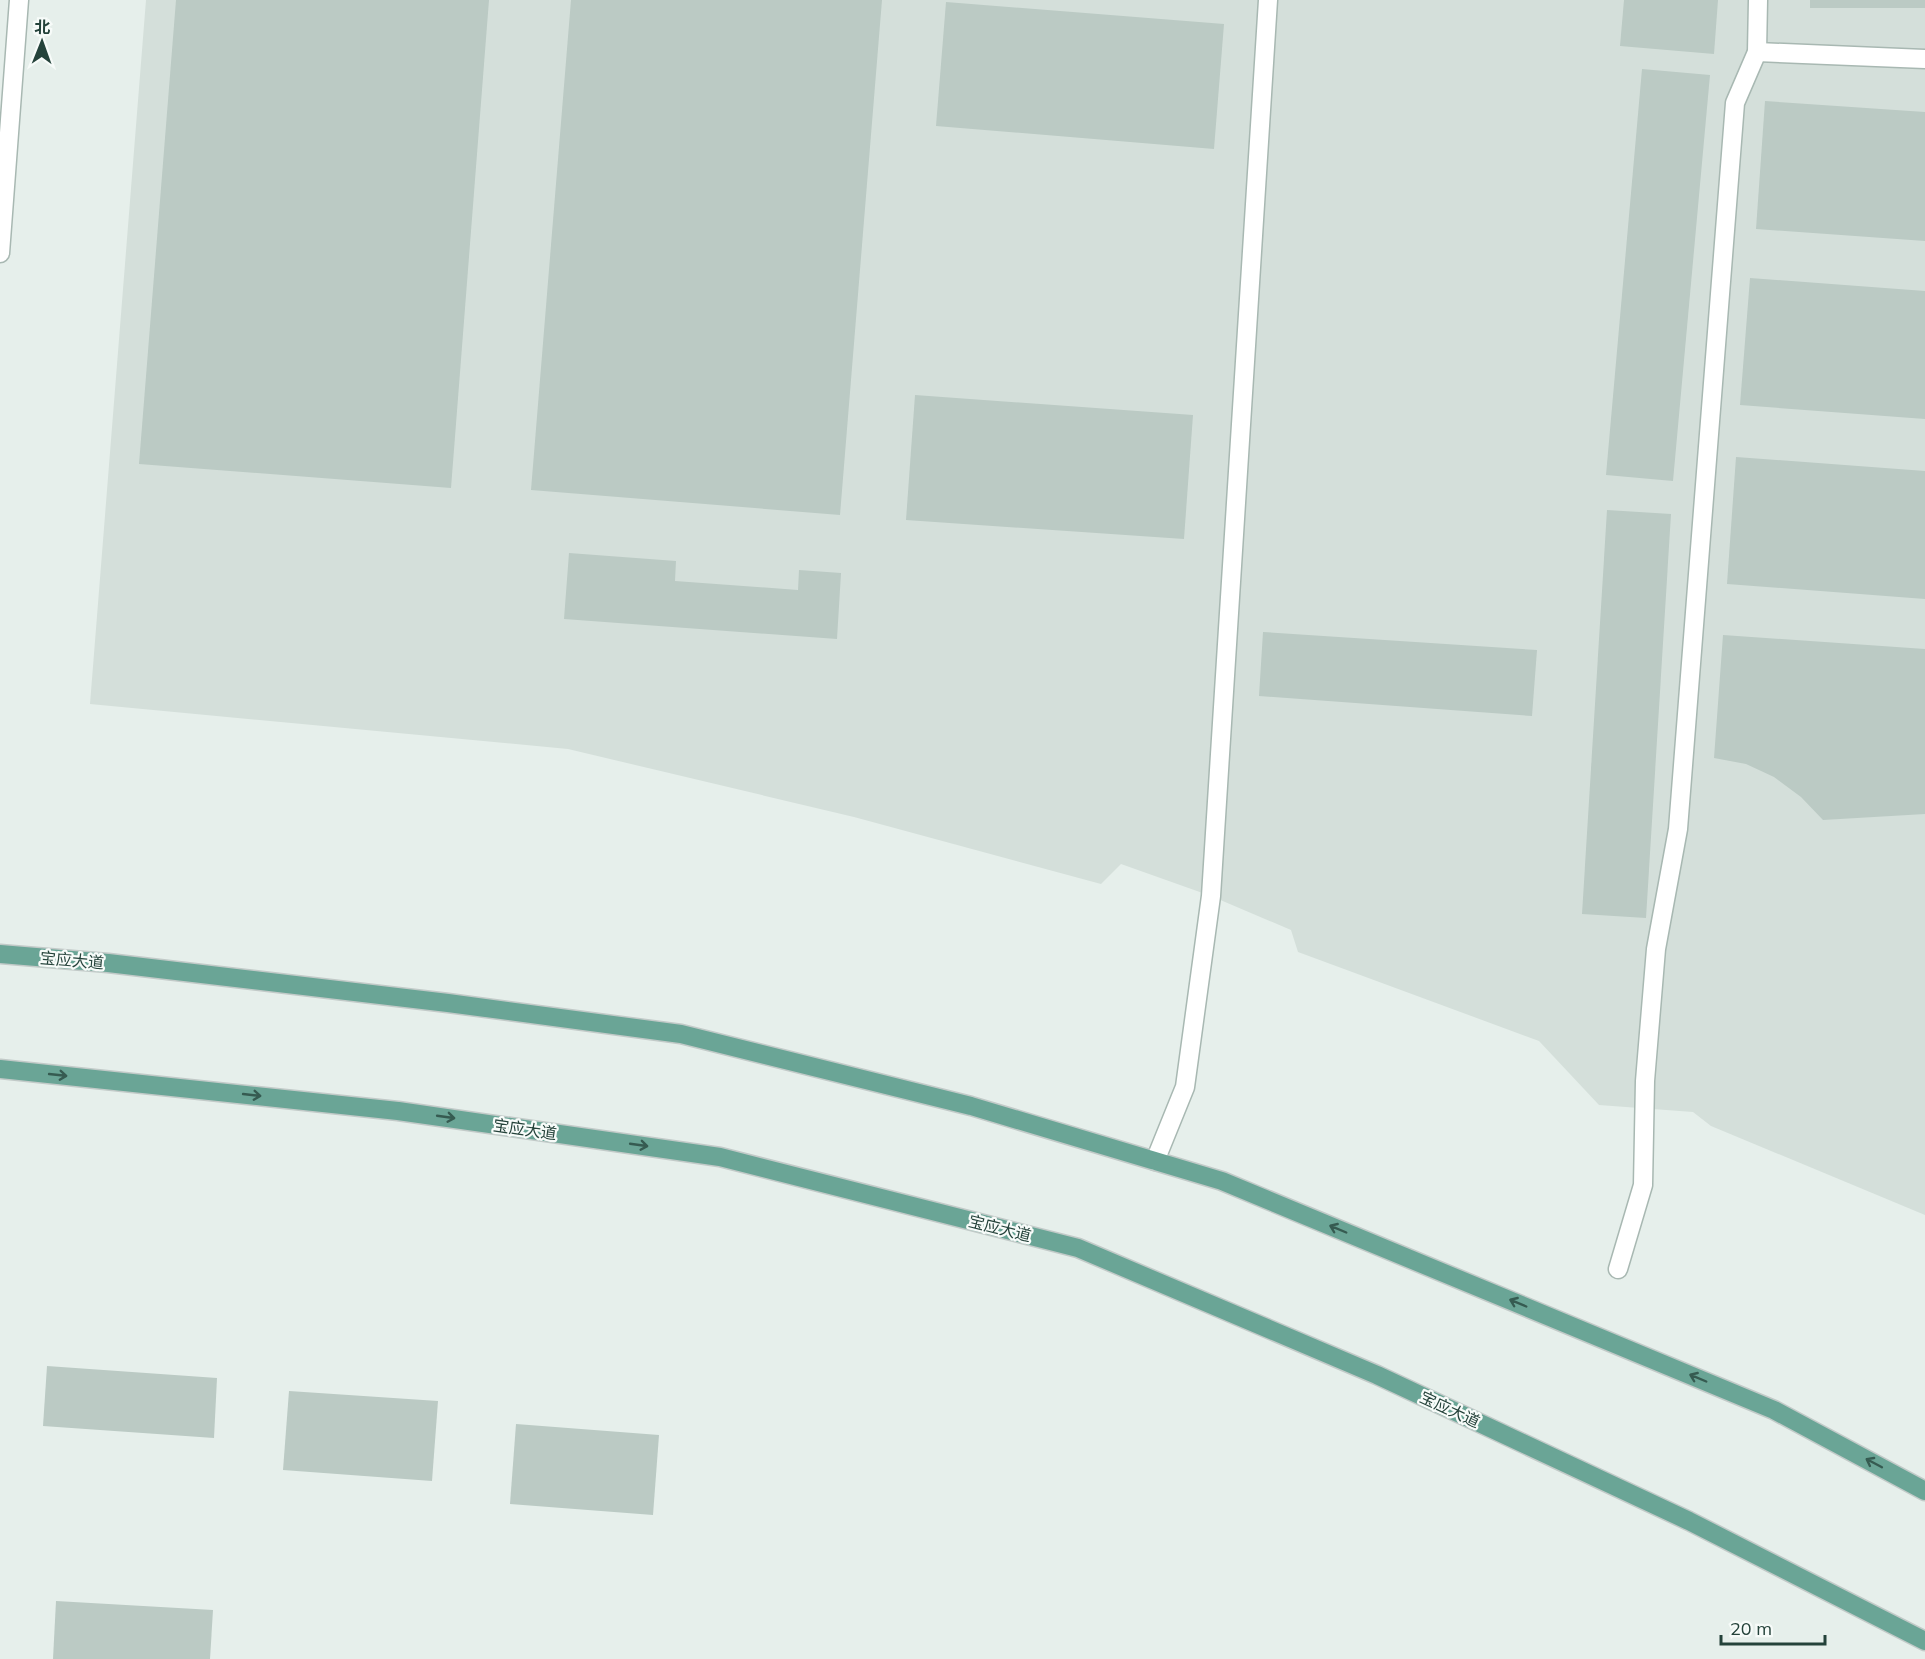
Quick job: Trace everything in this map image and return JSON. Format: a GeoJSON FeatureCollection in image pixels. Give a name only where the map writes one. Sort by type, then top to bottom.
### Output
{"type":"FeatureCollection","features":[{"type":"Feature","properties":{"kind":"main road","name":"宝应大道"},"geometry":{"type":"LineString","coordinates":[[0,954],[108,963],[448,1003],[681,1034],[970,1106],[1222,1181],[1774,1410],[1925,1491]]}},
{"type":"Feature","properties":{"kind":"main road","name":"宝应大道"},"geometry":{"type":"LineString","coordinates":[[0,1069],[398,1111],[720,1156],[1078,1248],[1377,1375],[1689,1521],[1925,1641]]}},
{"type":"Feature","properties":{"kind":"street"},"geometry":{"type":"LineString","coordinates":[[0,253],[5,133],[19,0]]}},
{"type":"Feature","properties":{"kind":"street"},"geometry":{"type":"LineString","coordinates":[[1155,1161],[1185,1087],[1211,896],[1268,0]]}},
{"type":"Feature","properties":{"kind":"street"},"geometry":{"type":"LineString","coordinates":[[1618,1269],[1644,1185],[1645,1081],[1656,949],[1678,829],[1735,103],[1756,52],[1758,0]]}},
{"type":"Feature","properties":{"kind":"street"},"geometry":{"type":"LineString","coordinates":[[1756,52],[1925,59]]}},
{"type":"Feature","properties":{"kind":"shaded area"},"geometry":{"type":"Polygon","coordinates":[[[146,0],[1925,0],[1925,1215],[1711,1126],[1693,1112],[1599,1105],[1539,1041],[1298,952],[1291,930],[1211,896],[1121,864],[1101,884],[854,817],[568,749],[90,704],[146,0]]]}},
{"type":"Feature","properties":{"kind":"building"},"geometry":{"type":"Polygon","coordinates":[[[176,0],[489,0],[451,488],[139,464],[176,0]]]}},
{"type":"Feature","properties":{"kind":"building"},"geometry":{"type":"Polygon","coordinates":[[[571,0],[882,0],[840,515],[531,490],[571,0]]]}},
{"type":"Feature","properties":{"kind":"building"},"geometry":{"type":"Polygon","coordinates":[[[1624,0],[1718,0],[1714,54],[1620,46],[1624,0]]]}},
{"type":"Feature","properties":{"kind":"building"},"geometry":{"type":"Polygon","coordinates":[[[1810,0],[1925,0],[1925,8],[1810,8],[1810,0]]]}},
{"type":"Feature","properties":{"kind":"building"},"geometry":{"type":"Polygon","coordinates":[[[946,2],[1224,24],[1214,149],[936,126],[946,2]]]}},
{"type":"Feature","properties":{"kind":"building"},"geometry":{"type":"Polygon","coordinates":[[[1642,69],[1710,75],[1673,481],[1606,475],[1642,69]]]}},
{"type":"Feature","properties":{"kind":"building"},"geometry":{"type":"Polygon","coordinates":[[[1765,101],[1925,112],[1925,241],[1756,229],[1765,101]]]}},
{"type":"Feature","properties":{"kind":"building"},"geometry":{"type":"Polygon","coordinates":[[[1750,278],[1925,291],[1925,419],[1740,405],[1750,278]]]}},
{"type":"Feature","properties":{"kind":"building"},"geometry":{"type":"Polygon","coordinates":[[[915,395],[1193,415],[1184,539],[906,520],[915,395]]]}},
{"type":"Feature","properties":{"kind":"building"},"geometry":{"type":"Polygon","coordinates":[[[1736,457],[1925,471],[1925,599],[1727,584],[1736,457]]]}},
{"type":"Feature","properties":{"kind":"building"},"geometry":{"type":"Polygon","coordinates":[[[1607,510],[1671,514],[1646,918],[1582,914],[1607,510]]]}},
{"type":"Feature","properties":{"kind":"building"},"geometry":{"type":"Polygon","coordinates":[[[569,553],[676,561],[675,581],[798,590],[799,570],[841,573],[837,639],[564,619],[569,553]]]}},
{"type":"Feature","properties":{"kind":"building"},"geometry":{"type":"Polygon","coordinates":[[[1263,632],[1537,650],[1532,716],[1259,696],[1263,632]]]}},
{"type":"Feature","properties":{"kind":"building"},"geometry":{"type":"Polygon","coordinates":[[[1723,635],[1925,649],[1925,814],[1823,820],[1801,797],[1774,777],[1746,764],[1714,758],[1723,635]]]}},
{"type":"Feature","properties":{"kind":"building"},"geometry":{"type":"Polygon","coordinates":[[[47,1366],[217,1378],[214,1438],[43,1426],[47,1366]]]}},
{"type":"Feature","properties":{"kind":"building"},"geometry":{"type":"Polygon","coordinates":[[[289,1391],[438,1401],[432,1481],[283,1470],[289,1391]]]}},
{"type":"Feature","properties":{"kind":"building"},"geometry":{"type":"Polygon","coordinates":[[[516,1424],[659,1435],[653,1515],[510,1504],[516,1424]]]}},
{"type":"Feature","properties":{"kind":"building"},"geometry":{"type":"Polygon","coordinates":[[[56,1601],[213,1610],[210,1659],[53,1659],[56,1601]]]}}]}
